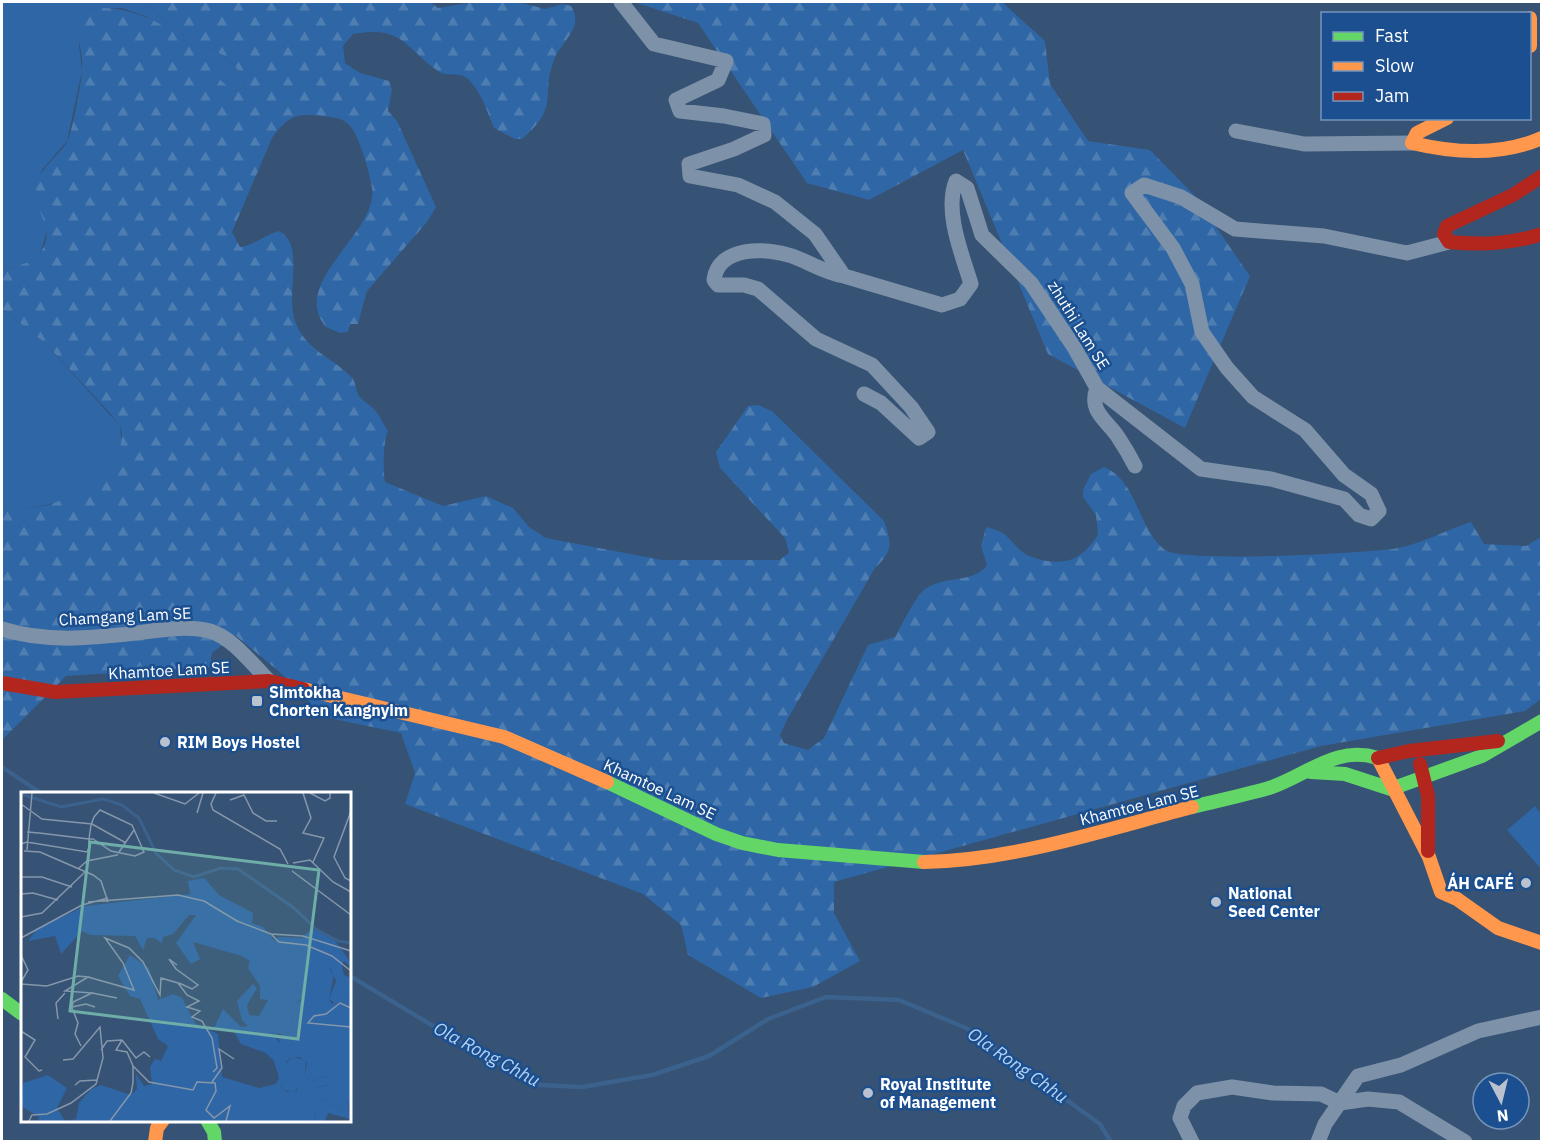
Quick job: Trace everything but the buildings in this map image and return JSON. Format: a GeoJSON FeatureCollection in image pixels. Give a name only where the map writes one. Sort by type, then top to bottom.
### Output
{"type":"FeatureCollection","features":[{"type":"Feature","properties":{"kind":"main road"},"geometry":{"type":"LineString","coordinates":[[1444,120],[1417,133],[1412,143],[1438,150],[1498,149],[1533,143],[1542,138]]}},
{"type":"Feature","properties":{"kind":"main road"},"geometry":{"type":"LineString","coordinates":[[1542,176],[1513,195],[1447,226],[1444,234],[1449,242],[1480,245],[1515,243],[1542,234]]}},
{"type":"Feature","properties":{"kind":"main road","name":"Khamtoe Lam SE"},"geometry":{"type":"LineString","coordinates":[[2,683],[55,692],[269,681],[504,736],[543,752],[716,834],[742,843],[790,851],[916,862],[957,861],[987,857],[1192,809],[1271,787],[1325,760],[1366,753],[1378,758],[1409,751]]}},
{"type":"Feature","properties":{"kind":"main road"},"geometry":{"type":"LineString","coordinates":[[1391,789],[1424,779],[1482,756],[1542,721]]}},
{"type":"Feature","properties":{"kind":"main road"},"geometry":{"type":"LineString","coordinates":[[1409,751],[1509,740]]}},
{"type":"Feature","properties":{"kind":"main road"},"geometry":{"type":"LineString","coordinates":[[1409,751],[1419,763],[1428,795],[1429,854]]}},
{"type":"Feature","properties":{"kind":"main road"},"geometry":{"type":"LineString","coordinates":[[1378,758],[1391,789],[1429,854],[1441,892],[1457,899],[1498,927],[1542,943]]}},
{"type":"Feature","properties":{"kind":"main road","name":"Khamtoe Lam SE"},"geometry":{"type":"LineString","coordinates":[[1305,772],[1337,772],[1391,789]]}},
{"type":"Feature","properties":{"kind":"main road"},"geometry":{"type":"LineString","coordinates":[[2,999],[21,1013]]}},
{"type":"Feature","properties":{"kind":"main road"},"geometry":{"type":"LineString","coordinates":[[208,1122],[214,1132],[215,1142]]}},
{"type":"Feature","properties":{"kind":"street"},"geometry":{"type":"LineString","coordinates":[[621,2],[654,44],[726,61],[718,80],[676,100],[680,111],[724,116],[763,124],[764,135],[689,164],[690,176],[738,185],[775,202],[815,234],[844,276]]}},
{"type":"Feature","properties":{"kind":"street"},"geometry":{"type":"LineString","coordinates":[[1236,131],[1304,144],[1412,143]]}},
{"type":"Feature","properties":{"kind":"street","name":"zhuthi Lam SE"},"geometry":{"type":"LineString","coordinates":[[844,276],[942,305],[960,299],[971,284],[959,243],[951,194],[956,181],[967,188],[982,235],[1031,283],[1074,347],[1097,388],[1201,469],[1271,479],[1344,499],[1359,514],[1371,519],[1379,511],[1371,494],[1344,475],[1305,430],[1253,398],[1227,368],[1202,332],[1192,284],[1173,248],[1132,193],[1144,185],[1181,197],[1235,229],[1324,236],[1407,253],[1449,242]]}},
{"type":"Feature","properties":{"kind":"street"},"geometry":{"type":"LineString","coordinates":[[844,276],[822,271],[790,255],[749,250],[724,259],[715,270],[714,280],[718,285],[744,285],[758,289],[816,339],[872,365],[911,407],[928,432],[919,438],[881,403],[864,394]]}},
{"type":"Feature","properties":{"kind":"street"},"geometry":{"type":"LineString","coordinates":[[1097,388],[1096,414],[1117,434],[1135,466]]}},
{"type":"Feature","properties":{"kind":"street","name":"Chamgang Lam SE"},"geometry":{"type":"LineString","coordinates":[[2,629],[27,637],[81,639],[168,629],[210,631],[229,641],[269,681]]}},
{"type":"Feature","properties":{"kind":"street"},"geometry":{"type":"LineString","coordinates":[[1318,1142],[1325,1124],[1341,1103],[1344,1092],[1358,1076],[1401,1065],[1478,1032],[1542,1017]]}},
{"type":"Feature","properties":{"kind":"street"},"geometry":{"type":"LineString","coordinates":[[1192,1142],[1180,1118],[1184,1106],[1197,1093],[1232,1087],[1273,1093],[1321,1094],[1341,1103],[1368,1100],[1399,1102],[1465,1142]]}},
{"type":"Feature","properties":{"kind":"green space"},"geometry":{"type":"Polygon","coordinates":[[[2,2],[143,2],[184,35],[228,58],[246,80],[244,87],[236,91],[225,86],[185,41],[145,16],[122,8],[88,9],[79,45],[82,71],[67,141],[42,170],[36,196],[47,230],[40,254],[35,260],[2,271],[2,2]]]}},
{"type":"Feature","properties":{"kind":"green space"},"geometry":{"type":"Polygon","coordinates":[[[143,2],[430,2],[438,8],[475,2],[518,2],[545,9],[563,4],[571,6],[575,14],[574,28],[554,60],[550,72],[546,109],[534,128],[522,139],[515,139],[494,128],[481,96],[468,79],[461,75],[438,71],[393,35],[370,32],[353,34],[343,46],[345,63],[360,73],[389,81],[392,90],[388,111],[397,121],[436,207],[427,222],[367,291],[358,324],[350,324],[348,332],[340,333],[326,327],[317,310],[318,293],[325,275],[362,223],[370,205],[372,188],[366,164],[356,136],[348,124],[336,118],[305,115],[293,118],[283,125],[272,138],[232,232],[240,247],[279,231],[287,238],[293,258],[292,297],[295,321],[313,347],[346,371],[353,379],[359,396],[375,411],[388,431],[384,456],[385,482],[443,506],[486,496],[513,508],[529,527],[546,538],[662,560],[779,560],[789,553],[785,538],[720,468],[716,452],[748,406],[758,405],[772,411],[884,521],[889,541],[888,552],[875,568],[787,720],[780,735],[784,743],[808,750],[824,738],[868,645],[895,637],[924,590],[940,582],[974,575],[987,565],[981,546],[986,527],[1003,533],[1024,553],[1037,559],[1064,561],[1083,553],[1098,535],[1096,515],[1083,497],[1083,490],[1091,474],[1104,467],[1124,483],[1156,541],[1165,550],[1179,554],[1274,556],[1393,549],[1423,541],[1471,522],[1484,544],[1526,546],[1541,537],[1541,699],[1525,711],[1321,746],[834,882],[834,913],[860,961],[813,987],[761,998],[688,955],[681,925],[643,894],[405,804],[415,773],[401,733],[324,717],[282,674],[235,635],[212,653],[210,667],[66,676],[2,740],[2,512],[49,505],[93,487],[118,467],[122,434],[120,426],[109,412],[45,343],[2,309],[2,271],[35,260],[46,238],[46,230],[36,197],[36,187],[45,168],[67,142],[71,128],[82,70],[77,20],[89,9],[100,8],[141,15],[167,28],[191,46],[220,80],[230,88],[236,91],[244,87],[246,80],[228,58],[184,35],[143,2]]]}},
{"type":"Feature","properties":{"kind":"green space"},"geometry":{"type":"Polygon","coordinates":[[[634,2],[1002,2],[1045,41],[1050,84],[1088,141],[1150,150],[1193,194],[1250,276],[1185,428],[1048,354],[963,150],[869,200],[807,183],[698,23],[634,2]]]}},
{"type":"Feature","properties":{"kind":"green space"},"geometry":{"type":"Polygon","coordinates":[[[2,309],[45,343],[120,426],[122,451],[118,467],[94,487],[64,500],[2,512],[2,309]]]}},
{"type":"Feature","properties":{"kind":"green space"},"geometry":{"type":"Polygon","coordinates":[[[1535,806],[1541,814],[1541,869],[1507,830],[1535,806]]]}},
{"type":"Feature","properties":{"kind":"waterway","name":"Ola Rong Chhu"},"geometry":{"type":"LineString","coordinates":[[2,767],[39,792]]}},
{"type":"Feature","properties":{"kind":"waterway","name":"Ola Rong Chhu"},"geometry":{"type":"LineString","coordinates":[[351,977],[485,1057],[541,1085],[582,1087],[652,1075],[709,1056],[768,1019],[826,997],[899,1000],[966,1028],[1100,1124],[1111,1142]]}},
{"type":"Feature","properties":{"kind":"traffic: fast"},"geometry":{"type":"LineString","coordinates":[[1311,772],[1345,774],[1391,789],[1482,756],[1542,721]]}},
{"type":"Feature","properties":{"kind":"traffic: fast"},"geometry":{"type":"LineString","coordinates":[[1192,807],[1269,788],[1335,758],[1348,755],[1378,758]]}},
{"type":"Feature","properties":{"kind":"traffic: fast"},"geometry":{"type":"LineString","coordinates":[[607,782],[716,834],[742,843],[778,850],[924,862]]}},
{"type":"Feature","properties":{"kind":"traffic: fast"},"geometry":{"type":"LineString","coordinates":[[2,999],[21,1013]]}},
{"type":"Feature","properties":{"kind":"traffic: fast"},"geometry":{"type":"LineString","coordinates":[[208,1122],[214,1132],[215,1142]]}},
{"type":"Feature","properties":{"kind":"traffic: slow"},"geometry":{"type":"LineString","coordinates":[[1443,120],[1417,133],[1412,143],[1444,149],[1477,151],[1510,148],[1542,138]]}},
{"type":"Feature","properties":{"kind":"traffic: slow"},"geometry":{"type":"LineString","coordinates":[[303,689],[504,737],[607,782]]}},
{"type":"Feature","properties":{"kind":"traffic: slow"},"geometry":{"type":"LineString","coordinates":[[1378,758],[1429,857],[1441,892],[1457,899],[1498,928],[1542,943]]}},
{"type":"Feature","properties":{"kind":"traffic: slow"},"geometry":{"type":"LineString","coordinates":[[924,862],[958,860],[1026,850],[1192,807]]}},
{"type":"Feature","properties":{"kind":"traffic: slow"},"geometry":{"type":"LineString","coordinates":[[155,1142],[157,1128],[162,1122]]}},
{"type":"Feature","properties":{"kind":"traffic: jam"},"geometry":{"type":"LineString","coordinates":[[1542,176],[1513,195],[1447,226],[1444,234],[1449,242],[1473,243],[1508,242],[1542,234]]}},
{"type":"Feature","properties":{"kind":"traffic: jam"},"geometry":{"type":"LineString","coordinates":[[2,683],[55,692],[269,681],[303,689]]}},
{"type":"Feature","properties":{"kind":"traffic: jam"},"geometry":{"type":"LineString","coordinates":[[1378,758],[1409,751],[1498,741]]}},
{"type":"Feature","properties":{"kind":"traffic: jam"},"geometry":{"type":"LineString","coordinates":[[1420,764],[1428,796],[1428,851]]}},
{"type":"Feature","properties":{"kind":"place","name":"Simtokha Chorten Kangnyim"},"geometry":{"type":"Point","coordinates":[257,701]}},
{"type":"Feature","properties":{"kind":"place","name":"RIM Boys Hostel"},"geometry":{"type":"Point","coordinates":[165,742]}},
{"type":"Feature","properties":{"kind":"place","name":"ÁH CAFÉ"},"geometry":{"type":"Point","coordinates":[1526,883]}},
{"type":"Feature","properties":{"kind":"place","name":"National Seed Center"},"geometry":{"type":"Point","coordinates":[1216,902]}},
{"type":"Feature","properties":{"kind":"place","name":"Royal Institute of Management"},"geometry":{"type":"Point","coordinates":[868,1093]}}]}
